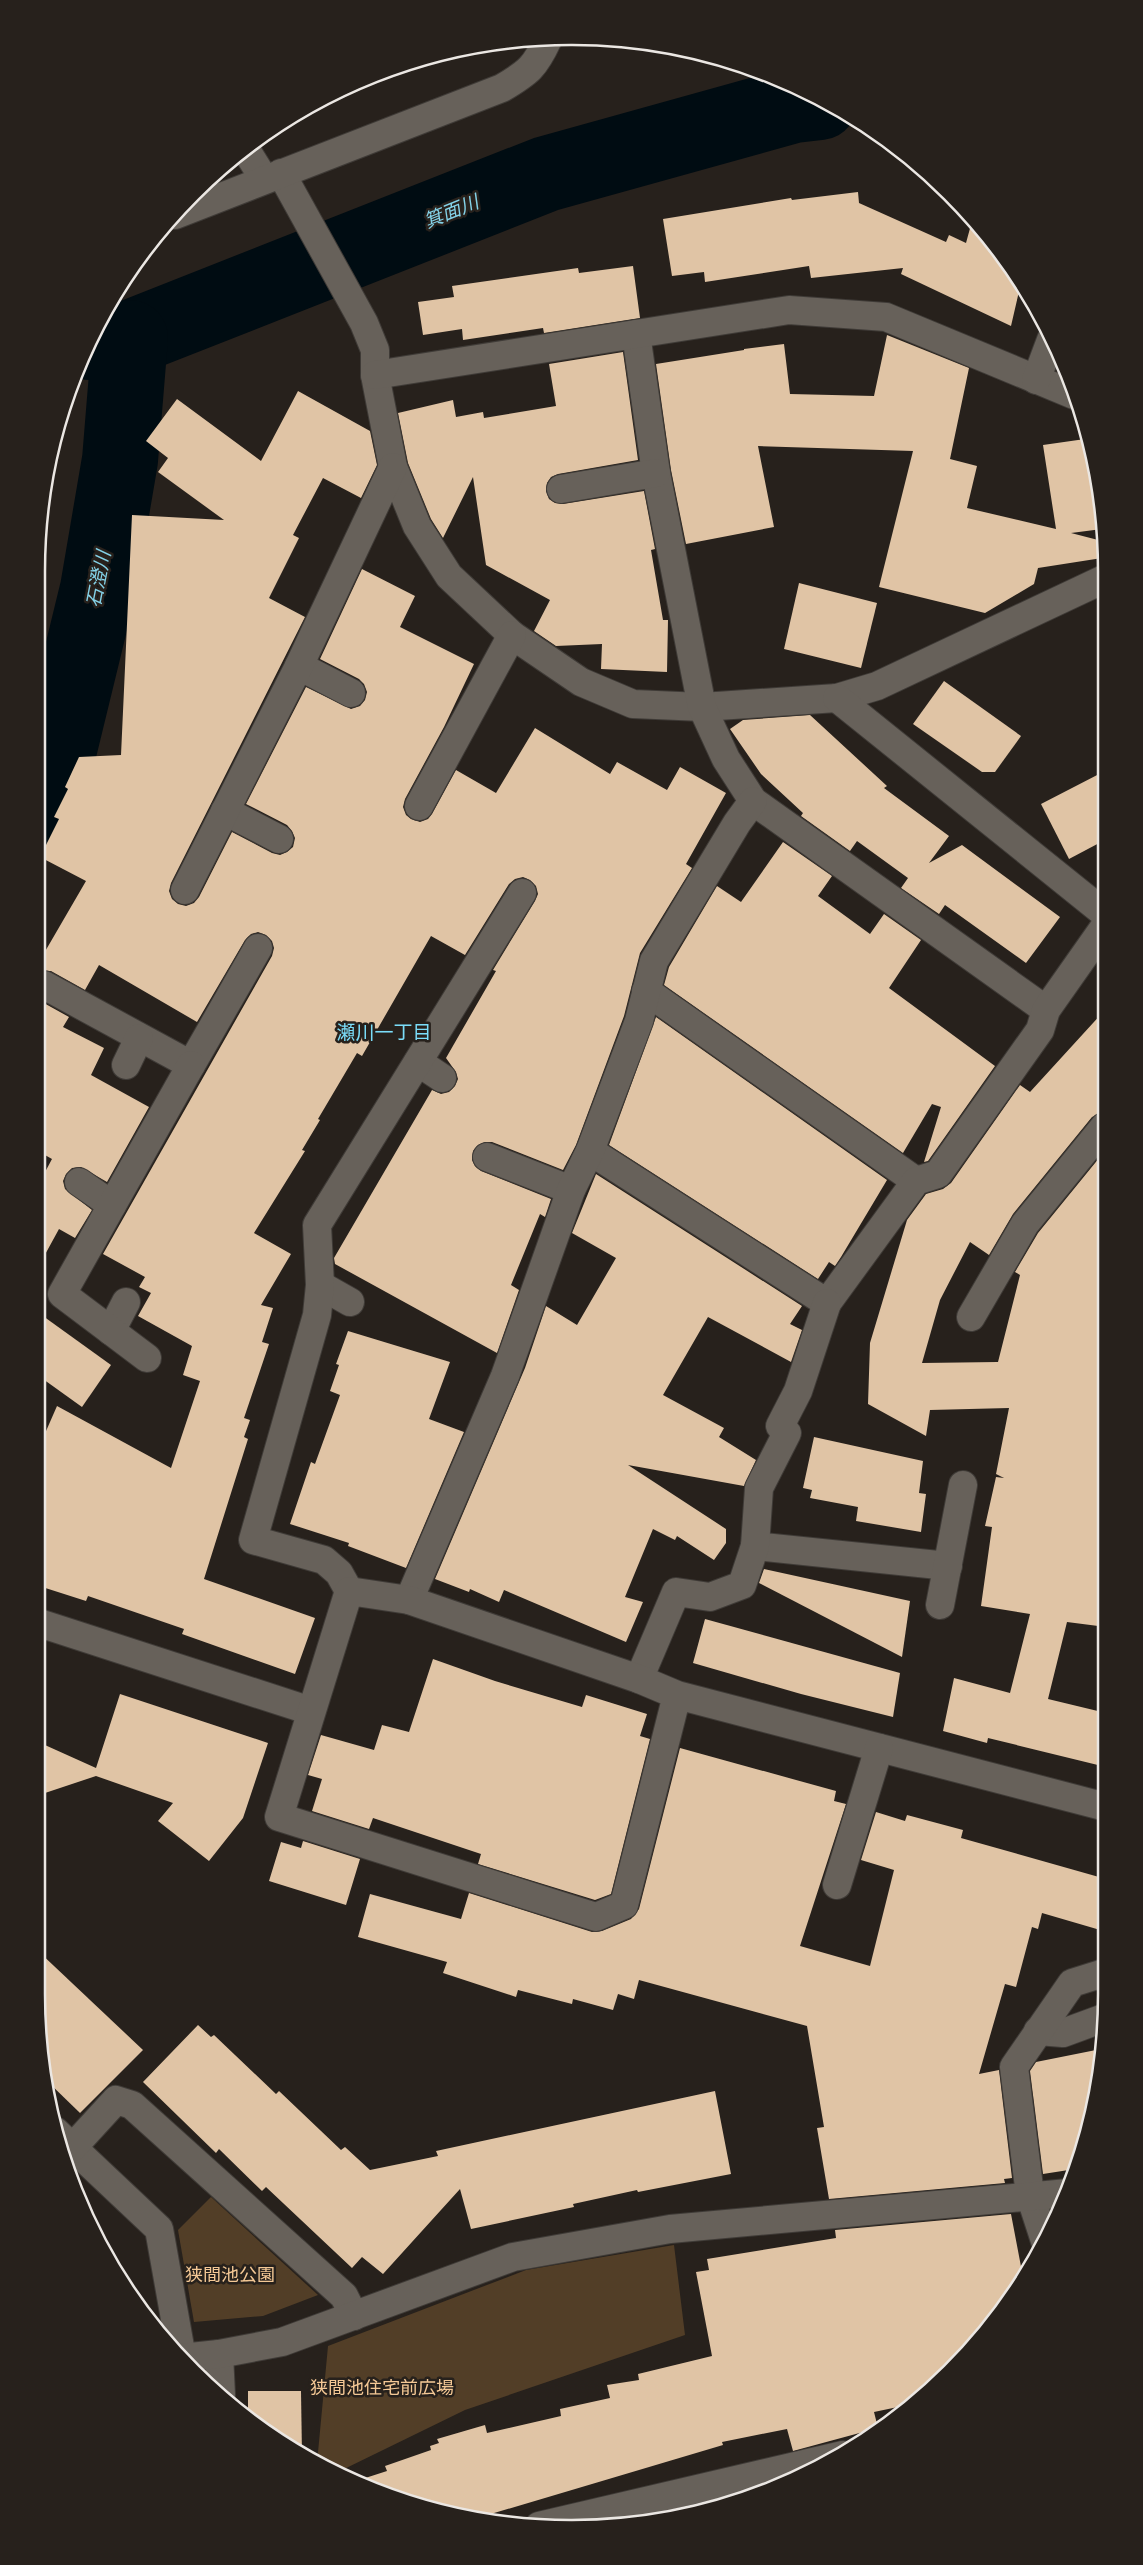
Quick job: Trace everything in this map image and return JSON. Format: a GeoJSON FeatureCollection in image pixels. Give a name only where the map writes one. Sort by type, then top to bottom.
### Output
{"type":"FeatureCollection","features":[{"type":"Feature","properties":{"kind":"street"},"geometry":{"type":"LineString","coordinates":[[188,211],[279,182],[502,88],[527,73],[538,60],[544,46]]}},
{"type":"Feature","properties":{"kind":"street"},"geometry":{"type":"LineString","coordinates":[[251,154],[279,182],[364,323],[375,350],[375,375],[393,468],[417,526],[449,576],[512,635],[581,682],[633,704],[702,707],[837,698],[877,686],[1098,582]]}},
{"type":"Feature","properties":{"kind":"street"},"geometry":{"type":"LineString","coordinates":[[375,375],[789,310],[886,317],[1066,392]]}},
{"type":"Feature","properties":{"kind":"street"},"geometry":{"type":"LineString","coordinates":[[636,334],[656,473],[702,707],[726,759],[753,801],[1046,1010]]}},
{"type":"Feature","properties":{"kind":"street"},"geometry":{"type":"LineString","coordinates":[[1036,380],[1048,348]]}},
{"type":"Feature","properties":{"kind":"street"},"geometry":{"type":"LineString","coordinates":[[184,890],[298,666],[393,468]]}},
{"type":"Feature","properties":{"kind":"street"},"geometry":{"type":"LineString","coordinates":[[561,489],[656,473]]}},
{"type":"Feature","properties":{"kind":"street"},"geometry":{"type":"LineString","coordinates":[[418,806],[512,635]]}},
{"type":"Feature","properties":{"kind":"street"},"geometry":{"type":"LineString","coordinates":[[298,666],[351,693]]}},
{"type":"Feature","properties":{"kind":"street"},"geometry":{"type":"LineString","coordinates":[[837,698],[1098,908]]}},
{"type":"Feature","properties":{"kind":"street"},"geometry":{"type":"LineString","coordinates":[[409,1600],[505,1376],[571,1190],[590,1151],[639,1021],[654,961],[737,823],[753,801]]}},
{"type":"Feature","properties":{"kind":"street"},"geometry":{"type":"LineString","coordinates":[[225,811],[279,839]]}},
{"type":"Feature","properties":{"kind":"street"},"geometry":{"type":"LineString","coordinates":[[522,893],[317,1225],[320,1285],[317,1315],[253,1540],[324,1560],[339,1573],[349,1591],[279,1817],[596,1917],[624,1905],[677,1695]]}},
{"type":"Feature","properties":{"kind":"street"},"geometry":{"type":"LineString","coordinates":[[639,1679],[676,1592],[710,1597],[742,1585],[755,1546],[759,1488],[787,1433],[780,1426],[798,1390],[827,1303],[916,1182],[938,1174],[1040,1030],[1046,1010],[1098,937]]}},
{"type":"Feature","properties":{"kind":"street"},"geometry":{"type":"LineString","coordinates":[[147,1358],[62,1294],[190,1064],[258,948]]}},
{"type":"Feature","properties":{"kind":"street"},"geometry":{"type":"LineString","coordinates":[[45,986],[190,1064]]}},
{"type":"Feature","properties":{"kind":"street"},"geometry":{"type":"LineString","coordinates":[[646,991],[916,1182]]}},
{"type":"Feature","properties":{"kind":"street"},"geometry":{"type":"LineString","coordinates":[[126,1065],[139,1038]]}},
{"type":"Feature","properties":{"kind":"street"},"geometry":{"type":"LineString","coordinates":[[418,1062],[442,1078]]}},
{"type":"Feature","properties":{"kind":"street"},"geometry":{"type":"LineString","coordinates":[[971,1318],[1025,1224],[1098,1134]]}},
{"type":"Feature","properties":{"kind":"street"},"geometry":{"type":"LineString","coordinates":[[590,1151],[827,1303]]}},
{"type":"Feature","properties":{"kind":"street"},"geometry":{"type":"LineString","coordinates":[[487,1157],[571,1190]]}},
{"type":"Feature","properties":{"kind":"street"},"geometry":{"type":"LineString","coordinates":[[79,1182],[112,1205]]}},
{"type":"Feature","properties":{"kind":"street"},"geometry":{"type":"LineString","coordinates":[[320,1285],[350,1302]]}},
{"type":"Feature","properties":{"kind":"street"},"geometry":{"type":"LineString","coordinates":[[111,1331],[126,1302]]}},
{"type":"Feature","properties":{"kind":"street"},"geometry":{"type":"LineString","coordinates":[[940,1605],[963,1484]]}},
{"type":"Feature","properties":{"kind":"street"},"geometry":{"type":"LineString","coordinates":[[755,1546],[948,1566]]}},
{"type":"Feature","properties":{"kind":"street"},"geometry":{"type":"LineString","coordinates":[[349,1591],[409,1600],[639,1679],[677,1695],[1098,1806]]}},
{"type":"Feature","properties":{"kind":"street"},"geometry":{"type":"LineString","coordinates":[[45,1626],[311,1711]]}},
{"type":"Feature","properties":{"kind":"street"},"geometry":{"type":"LineString","coordinates":[[837,1885],[879,1748]]}},
{"type":"Feature","properties":{"kind":"street"},"geometry":{"type":"LineString","coordinates":[[1042,2230],[1030,2195],[1014,2067],[1072,1983],[1098,1975]]}},
{"type":"Feature","properties":{"kind":"street"},"geometry":{"type":"LineString","coordinates":[[1038,2031],[1063,2033],[1097,2020]]}},
{"type":"Feature","properties":{"kind":"street"},"geometry":{"type":"LineString","coordinates":[[65,2138],[116,2100],[132,2105],[344,2296],[354,2316]]}},
{"type":"Feature","properties":{"kind":"street"},"geometry":{"type":"LineString","coordinates":[[66,2141],[159,2229],[180,2345]]}},
{"type":"Feature","properties":{"kind":"street"},"geometry":{"type":"LineString","coordinates":[[191,2357],[219,2354],[282,2342],[523,2255],[670,2229],[1059,2193]]}},
{"type":"Feature","properties":{"kind":"street"},"geometry":{"type":"LineString","coordinates":[[219,2354],[221,2386]]}},
{"type":"Feature","properties":{"kind":"street"},"geometry":{"type":"LineString","coordinates":[[565,2520],[810,2463]]}},
{"type":"Feature","properties":{"kind":"green space","name":"狭間池公園"},"geometry":{"type":"Polygon","coordinates":[[[211,2197],[318,2295],[263,2316],[194,2322],[178,2230],[211,2197]]]}},
{"type":"Feature","properties":{"kind":"green space","name":"狭間池住宅前広場"},"geometry":{"type":"Polygon","coordinates":[[[674,2245],[685,2335],[465,2410],[345,2469],[318,2454],[328,2346],[526,2270],[674,2245]]]}},
{"type":"Feature","properties":{"kind":"building"},"geometry":{"type":"Polygon","coordinates":[[[858,192],[859,203],[946,242],[949,235],[966,243],[970,228],[989,251],[1018,294],[1011,326],[901,274],[903,268],[811,278],[809,266],[705,282],[704,272],[672,276],[663,219],[791,198],[792,200],[858,192]]]}},
{"type":"Feature","properties":{"kind":"building"},"geometry":{"type":"Polygon","coordinates":[[[633,266],[640,318],[544,333],[543,328],[463,340],[462,329],[423,335],[418,302],[454,297],[452,286],[578,268],[579,273],[633,266]]]}},
{"type":"Feature","properties":{"kind":"building"},"geometry":{"type":"Polygon","coordinates":[[[887,335],[969,368],[950,459],[977,466],[967,508],[1056,529],[1043,445],[1081,440],[1088,469],[1096,530],[1071,533],[1097,540],[1098,559],[1038,568],[1034,584],[985,613],[879,587],[913,451],[758,446],[774,527],[686,544],[671,470],[656,364],[784,344],[790,394],[874,396],[887,335]]]}},
{"type":"Feature","properties":{"kind":"building"},"geometry":{"type":"Polygon","coordinates":[[[623,352],[638,460],[558,474],[551,477],[547,483],[546,491],[549,499],[555,503],[563,504],[644,491],[655,549],[651,550],[663,620],[668,620],[667,672],[601,669],[602,644],[556,646],[534,631],[550,600],[486,565],[473,477],[443,538],[431,519],[408,463],[398,413],[453,400],[456,417],[483,412],[484,418],[556,406],[549,364],[623,352]]]}},
{"type":"Feature","properties":{"kind":"building"},"geometry":{"type":"Polygon","coordinates":[[[298,391],[370,431],[377,465],[361,498],[323,478],[293,535],[299,538],[269,598],[305,617],[171,883],[169,891],[172,899],[178,904],[186,906],[194,903],[199,897],[232,832],[272,853],[280,855],[293,847],[295,838],[287,825],[246,804],[306,687],[351,709],[360,706],[365,700],[367,692],[364,684],[359,679],[320,659],[362,569],[415,596],[400,627],[474,664],[444,727],[405,799],[403,807],[406,815],[411,819],[420,822],[428,819],[456,770],[496,793],[535,728],[610,774],[617,762],[667,790],[680,767],[726,793],[686,864],[692,868],[640,953],[624,1016],[576,1145],[563,1170],[492,1142],[478,1145],[473,1151],[472,1160],[481,1171],[551,1199],[545,1217],[540,1214],[511,1285],[519,1290],[497,1353],[335,1264],[334,1258],[432,1090],[441,1094],[449,1092],[455,1086],[458,1079],[456,1072],[446,1058],[496,971],[493,970],[535,901],[538,894],[536,886],[530,880],[523,877],[515,879],[509,884],[465,955],[431,936],[362,1056],[357,1053],[318,1119],[320,1120],[302,1150],[305,1151],[254,1233],[291,1254],[261,1305],[273,1308],[262,1342],[269,1344],[244,1418],[250,1420],[244,1437],[248,1439],[204,1579],[315,1618],[295,1674],[182,1634],[184,1629],[88,1596],[86,1601],[45,1588],[45,1433],[57,1406],[171,1468],[200,1381],[183,1375],[192,1346],[138,1316],[151,1293],[139,1287],[145,1277],[103,1254],[272,956],[274,948],[272,941],[266,935],[258,932],[251,934],[245,940],[197,1022],[99,965],[85,990],[51,971],[45,971],[45,952],[86,881],[45,860],[45,847],[59,819],[54,817],[68,789],[65,787],[79,757],[121,755],[132,515],[224,520],[158,472],[168,458],[146,441],[177,399],[261,461],[298,391]]]}},
{"type":"Feature","properties":{"kind":"building"},"geometry":{"type":"Polygon","coordinates":[[[799,583],[877,603],[861,668],[784,649],[799,583]]]}},
{"type":"Feature","properties":{"kind":"building"},"geometry":{"type":"Polygon","coordinates":[[[944,681],[1021,736],[995,772],[982,772],[913,724],[944,681]]]}},
{"type":"Feature","properties":{"kind":"building"},"geometry":{"type":"Polygon","coordinates":[[[810,715],[887,786],[884,788],[949,836],[929,863],[962,845],[1060,917],[1026,963],[945,905],[939,914],[901,888],[908,878],[857,841],[850,851],[801,816],[803,813],[761,774],[730,729],[743,720],[810,715]]]}},
{"type":"Feature","properties":{"kind":"building"},"geometry":{"type":"Polygon","coordinates":[[[1098,775],[1098,844],[1069,859],[1041,804],[1098,775]]]}},
{"type":"Feature","properties":{"kind":"building"},"geometry":{"type":"Polygon","coordinates":[[[783,842],[832,876],[818,896],[870,934],[884,914],[921,940],[889,988],[995,1066],[928,1161],[924,1162],[941,1107],[932,1104],[903,1153],[664,985],[669,967],[717,886],[741,902],[783,842]]]}},
{"type":"Feature","properties":{"kind":"building"},"geometry":{"type":"Polygon","coordinates":[[[45,1004],[69,1017],[63,1027],[104,1048],[91,1075],[149,1107],[107,1182],[81,1167],[72,1168],[66,1174],[63,1181],[65,1189],[92,1210],[75,1238],[59,1229],[45,1255],[45,1172],[52,1159],[45,1155],[45,1004]]]}},
{"type":"Feature","properties":{"kind":"building"},"geometry":{"type":"Polygon","coordinates":[[[656,1017],[887,1180],[835,1266],[829,1262],[818,1279],[609,1145],[656,1017]]]}},
{"type":"Feature","properties":{"kind":"building"},"geometry":{"type":"Polygon","coordinates":[[[1098,1018],[1098,1114],[1092,1117],[1013,1214],[989,1255],[970,1242],[940,1300],[922,1363],[998,1362],[1020,1275],[1015,1272],[1038,1233],[1098,1159],[1098,1626],[1067,1622],[1048,1699],[1098,1711],[1098,1765],[988,1738],[987,1743],[943,1731],[954,1678],[1010,1693],[1030,1614],[981,1606],[992,1527],[985,1526],[996,1477],[1004,1478],[996,1474],[1009,1408],[930,1410],[926,1436],[868,1404],[870,1343],[907,1220],[926,1194],[943,1189],[951,1183],[1020,1085],[1030,1092],[1098,1018]]]}},
{"type":"Feature","properties":{"kind":"building"},"geometry":{"type":"Polygon","coordinates":[[[596,1174],[802,1306],[790,1324],[802,1330],[791,1362],[708,1317],[663,1395],[724,1428],[719,1437],[756,1460],[744,1486],[628,1465],[726,1529],[726,1543],[714,1560],[677,1536],[675,1540],[653,1529],[625,1597],[643,1602],[626,1642],[504,1590],[499,1602],[470,1589],[469,1592],[435,1579],[525,1368],[546,1306],[577,1325],[616,1258],[572,1233],[596,1174]]]}},
{"type":"Feature","properties":{"kind":"building"},"geometry":{"type":"Polygon","coordinates":[[[45,1317],[111,1365],[82,1407],[45,1380],[45,1317]]]}},
{"type":"Feature","properties":{"kind":"building"},"geometry":{"type":"Polygon","coordinates":[[[348,1331],[450,1362],[429,1419],[464,1432],[406,1568],[348,1546],[349,1543],[290,1524],[311,1462],[315,1464],[340,1395],[330,1391],[339,1365],[336,1364],[348,1331]]]}},
{"type":"Feature","properties":{"kind":"building"},"geometry":{"type":"Polygon","coordinates":[[[814,1437],[923,1461],[919,1493],[926,1494],[921,1532],[856,1521],[858,1507],[810,1498],[812,1490],[803,1488],[814,1437]]]}},
{"type":"Feature","properties":{"kind":"building"},"geometry":{"type":"Polygon","coordinates":[[[764,1569],[910,1601],[902,1657],[759,1583],[764,1569]]]}},
{"type":"Feature","properties":{"kind":"building"},"geometry":{"type":"Polygon","coordinates":[[[705,1619],[900,1673],[893,1717],[801,1694],[693,1663],[705,1619]]]}},
{"type":"Feature","properties":{"kind":"building"},"geometry":{"type":"Polygon","coordinates":[[[433,1659],[495,1681],[582,1707],[586,1695],[647,1714],[640,1736],[650,1739],[611,1894],[595,1900],[478,1864],[481,1854],[373,1818],[369,1829],[312,1811],[322,1779],[308,1775],[321,1735],[374,1750],[382,1725],[409,1732],[433,1659]]]}},
{"type":"Feature","properties":{"kind":"building"},"geometry":{"type":"Polygon","coordinates":[[[120,1694],[268,1743],[243,1818],[209,1861],[158,1821],[173,1803],[96,1776],[45,1793],[45,1745],[96,1768],[120,1694]]]}},
{"type":"Feature","properties":{"kind":"building"},"geometry":{"type":"Polygon","coordinates":[[[680,1748],[836,1791],[834,1801],[846,1804],[800,1946],[870,1966],[894,1870],[861,1860],[876,1812],[905,1821],[907,1815],[963,1830],[961,1838],[1098,1877],[1098,1929],[1042,1913],[1038,1929],[1032,1927],[1016,1987],[1005,1984],[979,2074],[999,2070],[1012,2178],[1004,2179],[1005,2183],[829,2199],[817,2128],[824,2127],[807,2026],[639,1980],[634,1999],[618,1994],[613,2010],[573,1999],[572,2004],[518,1990],[516,1997],[443,1973],[447,1962],[358,1937],[370,1894],[461,1919],[469,1893],[592,1932],[602,1931],[631,1919],[639,1909],[680,1748]]]}},
{"type":"Feature","properties":{"kind":"building"},"geometry":{"type":"Polygon","coordinates":[[[303,1841],[360,1859],[346,1905],[269,1881],[281,1842],[301,1848],[303,1841]]]}},
{"type":"Feature","properties":{"kind":"building"},"geometry":{"type":"Polygon","coordinates":[[[45,1957],[143,2050],[80,2113],[54,2088],[46,2028],[45,1957]]]}},
{"type":"Feature","properties":{"kind":"building"},"geometry":{"type":"Polygon","coordinates":[[[198,2025],[211,2037],[214,2035],[276,2094],[279,2091],[341,2150],[345,2147],[370,2170],[438,2156],[436,2151],[715,2091],[731,2174],[638,2192],[637,2190],[573,2204],[574,2207],[471,2229],[460,2189],[383,2274],[362,2257],[352,2268],[266,2187],[262,2191],[219,2149],[216,2153],[143,2082],[198,2025]]]}},
{"type":"Feature","properties":{"kind":"building"},"geometry":{"type":"Polygon","coordinates":[[[1094,2050],[1088,2096],[1067,2170],[1043,2174],[1030,2071],[1036,2062],[1094,2050]]]}},
{"type":"Feature","properties":{"kind":"building"},"geometry":{"type":"Polygon","coordinates":[[[1011,2214],[1021,2267],[989,2314],[944,2366],[897,2407],[874,2412],[877,2422],[862,2432],[793,2451],[787,2429],[722,2442],[723,2445],[493,2513],[435,2502],[365,2478],[387,2471],[385,2466],[431,2450],[430,2446],[439,2443],[437,2439],[485,2425],[487,2433],[561,2416],[560,2409],[610,2398],[607,2385],[639,2380],[638,2374],[712,2356],[696,2272],[709,2270],[707,2259],[836,2238],[835,2230],[1011,2214]]]}},
{"type":"Feature","properties":{"kind":"building"},"geometry":{"type":"Polygon","coordinates":[[[248,2391],[301,2391],[302,2445],[279,2431],[248,2409],[248,2391]]]}},
{"type":"Feature","properties":{"kind":"waterway","name":"箕面川"},"geometry":{"type":"LineString","coordinates":[[98,341],[130,338],[546,174],[794,105],[811,103]]}},
{"type":"Feature","properties":{"kind":"waterway","name":"石澄川"},"geometry":{"type":"LineString","coordinates":[[45,788],[59,749],[98,589],[120,460],[130,338]]}},
{"type":"Feature","properties":{"kind":"district","name":"瀬川一丁目"},"geometry":{"type":"Point","coordinates":[384,1032]}}]}
